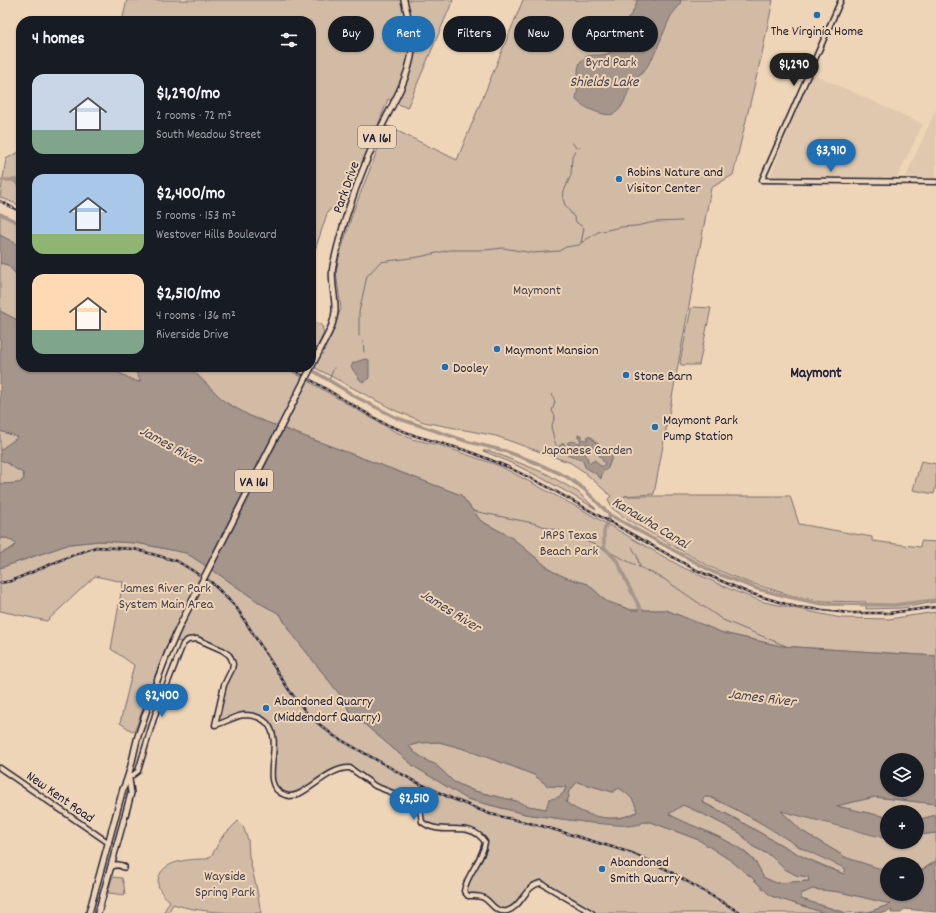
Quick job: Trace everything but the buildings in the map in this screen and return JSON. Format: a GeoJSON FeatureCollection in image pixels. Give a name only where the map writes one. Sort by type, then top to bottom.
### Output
{"type":"FeatureCollection","features":[{"type":"Feature","properties":{"kind":"main road","name":"Park Drive"},"geometry":{"type":"LineString","coordinates":[[316,358],[332,326],[335,312],[333,268],[348,210],[374,142],[397,98],[409,64],[412,45],[411,32],[404,0]]}},
{"type":"Feature","properties":{"kind":"main road","name":"Park Drive"},"geometry":{"type":"LineString","coordinates":[[129,778],[138,737],[175,635],[309,372]]}},
{"type":"Feature","properties":{"kind":"main road","name":"VA 161"},"geometry":{"type":"LineString","coordinates":[[89,913],[123,789],[129,778]]}},
{"type":"Feature","properties":{"kind":"main road","name":"VA 161"},"geometry":{"type":"LineString","coordinates":[[98,913],[131,793],[129,778]]}},
{"type":"Feature","properties":{"kind":"main road"},"geometry":{"type":"LineString","coordinates":[[111,867],[118,865],[124,867]]}},
{"type":"Feature","properties":{"kind":"street"},"geometry":{"type":"LineString","coordinates":[[840,0],[762,180],[936,182]]}},
{"type":"Feature","properties":{"kind":"street"},"geometry":{"type":"LineString","coordinates":[[129,778],[138,771],[143,751],[165,686],[181,649],[186,642],[194,639],[200,640],[222,650],[230,657],[232,664],[232,669],[224,686],[215,725],[240,716],[249,715],[259,718],[268,725],[273,734],[274,743],[270,775],[272,783],[280,793],[292,797],[301,794],[320,779],[338,770],[350,768],[375,786],[408,799],[420,810],[422,822],[427,826],[437,830],[464,828],[481,835],[486,842],[484,849],[465,884],[464,891],[468,896],[478,896],[484,898],[494,908],[501,912],[506,912],[513,908],[533,886],[541,883],[592,913]]}},
{"type":"Feature","properties":{"kind":"street","name":"New Kent Road"},"geometry":{"type":"LineString","coordinates":[[0,768],[109,843]]}},
{"type":"Feature","properties":{"kind":"shaded area"},"geometry":{"type":"Polygon","coordinates":[[[811,73],[923,124],[897,178],[769,179],[811,73]]]}},
{"type":"Feature","properties":{"kind":"shaded area"},"geometry":{"type":"Polygon","coordinates":[[[936,109],[936,178],[907,177],[906,176],[936,109]]]}},
{"type":"Feature","properties":{"kind":"green space"},"geometry":{"type":"Polygon","coordinates":[[[127,0],[453,0],[446,16],[443,16],[443,23],[435,42],[435,16],[382,16],[382,52],[431,52],[407,108],[388,99],[348,204],[334,207],[328,211],[316,247],[316,16],[123,16],[127,0]]]}},
{"type":"Feature","properties":{"kind":"green space","name":"Maymont"},"geometry":{"type":"Polygon","coordinates":[[[523,0],[773,0],[733,175],[711,188],[654,494],[624,496],[790,496],[799,524],[872,537],[872,541],[920,547],[921,541],[936,542],[936,602],[902,608],[866,609],[866,602],[823,601],[790,595],[747,582],[710,567],[628,520],[613,509],[608,499],[611,496],[583,471],[571,463],[496,436],[424,422],[394,410],[316,368],[316,359],[341,309],[336,272],[339,257],[353,212],[387,126],[457,160],[502,52],[506,52],[506,41],[514,22],[514,52],[564,52],[564,16],[516,16],[523,0]]]}},
{"type":"Feature","properties":{"kind":"green space"},"geometry":{"type":"Polygon","coordinates":[[[16,154],[16,204],[0,197],[6,159],[16,154]]]}},
{"type":"Feature","properties":{"kind":"green space"},"geometry":{"type":"Polygon","coordinates":[[[0,213],[16,221],[16,246],[0,238],[0,213]]]}},
{"type":"Feature","properties":{"kind":"green space"},"geometry":{"type":"Polygon","coordinates":[[[0,263],[8,265],[16,274],[16,319],[0,311],[0,263]]]}},
{"type":"Feature","properties":{"kind":"green space"},"geometry":{"type":"Polygon","coordinates":[[[693,307],[711,308],[699,365],[681,365],[680,362],[691,309],[693,307]]]}},
{"type":"Feature","properties":{"kind":"green space"},"geometry":{"type":"Polygon","coordinates":[[[316,322],[322,326],[324,333],[316,349],[316,322]]]}},
{"type":"Feature","properties":{"kind":"green space"},"geometry":{"type":"Polygon","coordinates":[[[117,372],[136,372],[142,382],[135,381],[117,372]]]}},
{"type":"Feature","properties":{"kind":"green space","name":"JRPS Texas Beach Park"},"geometry":{"type":"Polygon","coordinates":[[[194,372],[293,372],[392,430],[412,439],[439,445],[500,466],[579,508],[682,567],[732,590],[764,602],[841,618],[889,619],[936,612],[936,656],[781,646],[723,633],[666,610],[631,610],[606,601],[588,584],[567,578],[552,571],[511,537],[481,521],[461,495],[250,416],[225,402],[194,372]]]}},
{"type":"Feature","properties":{"kind":"green space"},"geometry":{"type":"Polygon","coordinates":[[[0,431],[19,437],[0,450],[0,431]]]}},
{"type":"Feature","properties":{"kind":"green space"},"geometry":{"type":"Polygon","coordinates":[[[483,451],[490,451],[547,474],[578,492],[596,509],[540,477],[483,451]]]}},
{"type":"Feature","properties":{"kind":"green space"},"geometry":{"type":"Polygon","coordinates":[[[0,460],[6,462],[23,473],[24,479],[19,483],[0,484],[0,460]]]}},
{"type":"Feature","properties":{"kind":"green space"},"geometry":{"type":"Polygon","coordinates":[[[921,461],[936,464],[936,485],[934,494],[913,490],[921,461]]]}},
{"type":"Feature","properties":{"kind":"green space"},"geometry":{"type":"Polygon","coordinates":[[[0,538],[7,538],[17,544],[0,554],[0,538]]]}},
{"type":"Feature","properties":{"kind":"green space","name":"James River Park System Main Area"},"geometry":{"type":"Polygon","coordinates":[[[99,541],[136,543],[186,553],[263,605],[280,614],[289,630],[341,696],[350,712],[415,767],[467,799],[525,814],[592,823],[651,822],[699,840],[730,860],[771,896],[825,913],[592,913],[565,896],[537,883],[513,908],[501,911],[484,898],[468,896],[464,891],[485,842],[481,835],[464,828],[437,830],[422,822],[420,810],[408,799],[375,786],[354,769],[338,770],[301,794],[284,795],[272,783],[274,738],[264,721],[249,715],[215,725],[223,690],[232,669],[230,657],[200,640],[185,642],[169,640],[135,730],[132,731],[120,723],[134,665],[111,649],[123,582],[95,576],[47,621],[0,611],[0,568],[70,544],[99,541]]]}},
{"type":"Feature","properties":{"kind":"green space"},"geometry":{"type":"Polygon","coordinates":[[[439,742],[461,748],[534,775],[548,786],[566,787],[564,792],[546,809],[528,806],[516,801],[474,791],[454,782],[435,764],[429,762],[414,752],[409,746],[420,743],[439,742]]]}},
{"type":"Feature","properties":{"kind":"green space"},"geometry":{"type":"Polygon","coordinates":[[[577,782],[613,792],[619,788],[631,798],[635,804],[637,812],[619,818],[603,818],[590,815],[571,806],[566,802],[569,797],[568,793],[577,782]]]}},
{"type":"Feature","properties":{"kind":"green space"},"geometry":{"type":"Polygon","coordinates":[[[704,797],[710,797],[731,807],[847,869],[844,874],[801,856],[731,816],[702,802],[704,797]]]}},
{"type":"Feature","properties":{"kind":"green space"},"geometry":{"type":"Polygon","coordinates":[[[875,797],[936,804],[936,815],[924,818],[924,805],[880,805],[880,816],[835,806],[875,797]]]}},
{"type":"Feature","properties":{"kind":"green space"},"geometry":{"type":"Polygon","coordinates":[[[683,805],[740,833],[752,846],[771,856],[783,868],[796,875],[809,877],[809,881],[776,883],[763,877],[756,863],[738,848],[715,835],[668,814],[683,805]]]}},
{"type":"Feature","properties":{"kind":"green space"},"geometry":{"type":"Polygon","coordinates":[[[780,810],[880,835],[880,849],[924,849],[924,834],[936,833],[936,861],[924,869],[924,857],[880,857],[880,869],[847,858],[802,831],[780,810]]]}},
{"type":"Feature","properties":{"kind":"green space","name":"Wayside Spring Park"},"geometry":{"type":"Polygon","coordinates":[[[238,821],[243,826],[248,840],[249,856],[261,913],[227,913],[205,911],[173,904],[168,913],[163,913],[170,901],[162,893],[158,886],[159,875],[163,870],[176,862],[207,859],[212,855],[222,837],[238,821]]]}},
{"type":"Feature","properties":{"kind":"green space"},"geometry":{"type":"Polygon","coordinates":[[[112,877],[122,878],[125,895],[108,893],[112,877]]]}},
{"type":"Feature","properties":{"kind":"green space"},"geometry":{"type":"Polygon","coordinates":[[[812,889],[840,892],[891,904],[869,912],[846,913],[801,899],[801,894],[812,889]]]}},
{"type":"Feature","properties":{"kind":"water","name":"Shields Lake"},"geometry":{"type":"Polygon","coordinates":[[[637,0],[681,0],[670,18],[658,46],[658,16],[630,16],[637,0]]]}},
{"type":"Feature","properties":{"kind":"water","name":"Shields Lake"},"geometry":{"type":"Polygon","coordinates":[[[655,52],[650,62],[632,84],[621,107],[615,113],[606,114],[584,106],[576,100],[578,70],[581,61],[587,56],[609,53],[655,52]]]}},
{"type":"Feature","properties":{"kind":"water"},"geometry":{"type":"Polygon","coordinates":[[[0,235],[16,243],[16,274],[8,265],[0,263],[0,235]]]}},
{"type":"Feature","properties":{"kind":"water","name":"James River"},"geometry":{"type":"Polygon","coordinates":[[[0,311],[16,319],[16,372],[117,372],[135,381],[141,382],[136,372],[194,372],[225,402],[250,416],[461,495],[481,521],[511,537],[552,571],[567,578],[588,584],[606,601],[631,610],[666,610],[723,633],[781,646],[936,656],[936,804],[875,797],[836,806],[880,815],[880,837],[781,811],[802,831],[847,858],[880,869],[880,901],[924,901],[924,869],[936,861],[936,912],[904,909],[901,913],[891,913],[892,910],[884,913],[859,913],[869,912],[891,904],[840,892],[812,889],[801,894],[801,899],[846,913],[825,913],[771,896],[730,860],[699,840],[651,822],[642,822],[641,824],[630,826],[592,823],[525,814],[467,799],[415,767],[350,712],[341,696],[289,630],[280,614],[263,605],[186,553],[137,543],[99,541],[70,544],[0,568],[0,554],[12,548],[16,544],[7,538],[0,538],[0,484],[19,483],[24,479],[23,473],[6,462],[0,460],[0,450],[18,437],[0,431],[0,311]],[[439,742],[420,743],[409,746],[414,752],[429,762],[435,764],[454,782],[474,791],[516,801],[528,806],[546,809],[549,799],[560,796],[564,793],[566,787],[548,786],[534,775],[461,748],[439,742]],[[577,782],[568,793],[569,797],[566,802],[583,812],[610,818],[619,818],[637,812],[635,804],[626,793],[619,788],[613,792],[577,782]],[[704,797],[702,802],[801,856],[844,874],[846,869],[801,848],[756,820],[731,807],[710,797],[704,797]],[[683,805],[669,814],[739,848],[756,863],[763,877],[776,883],[809,881],[808,877],[796,875],[783,868],[771,856],[752,846],[740,833],[683,805]]]}},
{"type":"Feature","properties":{"kind":"water"},"geometry":{"type":"Polygon","coordinates":[[[365,359],[369,360],[369,379],[364,382],[360,380],[351,367],[353,363],[365,359]]]}},
{"type":"Feature","properties":{"kind":"water"},"geometry":{"type":"Polygon","coordinates":[[[578,435],[582,435],[582,439],[585,440],[587,440],[588,436],[593,438],[593,440],[603,448],[606,454],[611,454],[612,457],[608,468],[602,473],[601,479],[585,467],[583,461],[565,453],[558,447],[564,443],[567,452],[574,452],[575,450],[567,443],[571,441],[580,443],[581,440],[578,438],[578,435]],[[587,443],[582,448],[590,463],[595,460],[600,466],[603,466],[605,464],[599,455],[600,452],[587,443]]]}},
{"type":"Feature","properties":{"kind":"water"},"geometry":{"type":"Polygon","coordinates":[[[936,815],[936,833],[924,834],[924,818],[936,815]]]}},
{"type":"Feature","properties":{"kind":"waterway"},"geometry":{"type":"LineString","coordinates":[[572,142],[576,148]]}},
{"type":"Feature","properties":{"kind":"waterway"},"geometry":{"type":"LineString","coordinates":[[359,336],[359,312],[367,276],[380,262],[419,257],[450,250],[485,250],[503,248],[533,253],[559,251],[566,247],[579,245],[581,243],[584,228],[576,222],[565,205],[563,199],[564,191],[571,175],[572,156],[576,149],[580,147]]}},
{"type":"Feature","properties":{"kind":"waterway","name":"Kanawha Canal"},"geometry":{"type":"LineString","coordinates":[[0,180],[16,180]]}},
{"type":"Feature","properties":{"kind":"waterway"},"geometry":{"type":"LineString","coordinates":[[0,214],[16,222]]}},
{"type":"Feature","properties":{"kind":"waterway"},"geometry":{"type":"LineString","coordinates":[[581,243],[598,232],[655,222],[682,221]]}},
{"type":"Feature","properties":{"kind":"waterway"},"geometry":{"type":"LineString","coordinates":[[363,341],[364,352]]}},
{"type":"Feature","properties":{"kind":"waterway"},"geometry":{"type":"LineString","coordinates":[[329,380],[334,368]]}},
{"type":"Feature","properties":{"kind":"waterway","name":"Kanawha Canal"},"geometry":{"type":"LineString","coordinates":[[315,372],[358,398],[397,418],[469,442],[505,451],[537,463],[567,477],[584,489],[610,515],[713,572],[758,589],[822,604],[894,605],[936,600]]}},
{"type":"Feature","properties":{"kind":"waterway"},"geometry":{"type":"LineString","coordinates":[[552,394],[555,402],[552,411],[555,416],[551,428],[555,443],[558,447]]}},
{"type":"Feature","properties":{"kind":"waterway"},"geometry":{"type":"LineString","coordinates":[[473,511],[533,523],[571,535],[593,544],[664,579],[723,620],[786,646]]}},
{"type":"Feature","properties":{"kind":"waterway"},"geometry":{"type":"LineString","coordinates":[[610,515],[604,531],[604,547],[618,562],[641,610]]}},
{"type":"Feature","properties":{"kind":"waterway"},"geometry":{"type":"LineString","coordinates":[[632,547],[637,556],[640,567]]}},
{"type":"Feature","properties":{"kind":"railway"},"geometry":{"type":"LineString","coordinates":[[0,201],[16,209]]}},
{"type":"Feature","properties":{"kind":"railway"},"geometry":{"type":"LineString","coordinates":[[297,372],[385,424],[416,436],[468,451],[508,467],[546,486],[694,569],[749,593],[796,607],[849,613],[889,613],[936,607]]}},
{"type":"Feature","properties":{"kind":"railway"},"geometry":{"type":"LineString","coordinates":[[0,583],[11,581],[96,547],[134,549],[177,561],[211,582],[236,607],[289,690],[309,716],[334,736],[414,781],[490,814],[542,826],[632,853],[664,868],[741,913]]}},
{"type":"Feature","properties":{"kind":"place","name":"The Virginia Home"},"geometry":{"type":"Point","coordinates":[817,15]}},
{"type":"Feature","properties":{"kind":"place","name":"Robins Nature and Visitor Center"},"geometry":{"type":"Point","coordinates":[619,179]}},
{"type":"Feature","properties":{"kind":"place","name":"Maymont Mansion"},"geometry":{"type":"Point","coordinates":[497,349]}},
{"type":"Feature","properties":{"kind":"place","name":"Dooley"},"geometry":{"type":"Point","coordinates":[445,367]}},
{"type":"Feature","properties":{"kind":"place","name":"Stone Barn"},"geometry":{"type":"Point","coordinates":[626,375]}},
{"type":"Feature","properties":{"kind":"place","name":"Maymont Park Pump Station"},"geometry":{"type":"Point","coordinates":[655,427]}},
{"type":"Feature","properties":{"kind":"place","name":"Abandoned Quarry (Middendorf Quarry)"},"geometry":{"type":"Point","coordinates":[266,708]}},
{"type":"Feature","properties":{"kind":"place","name":"Abandoned Smith Quarry"},"geometry":{"type":"Point","coordinates":[602,869]}},
{"type":"Feature","properties":{"kind":"district","name":"Maymont"},"geometry":{"type":"Point","coordinates":[816,372]}},
{"type":"Feature","properties":{"kind":"park label","name":"Byrd Park"},"geometry":{"type":"Point","coordinates":[611,61]}},
{"type":"Feature","properties":{"kind":"park label","name":"Japanese Garden"},"geometry":{"type":"Point","coordinates":[587,449]}}]}
